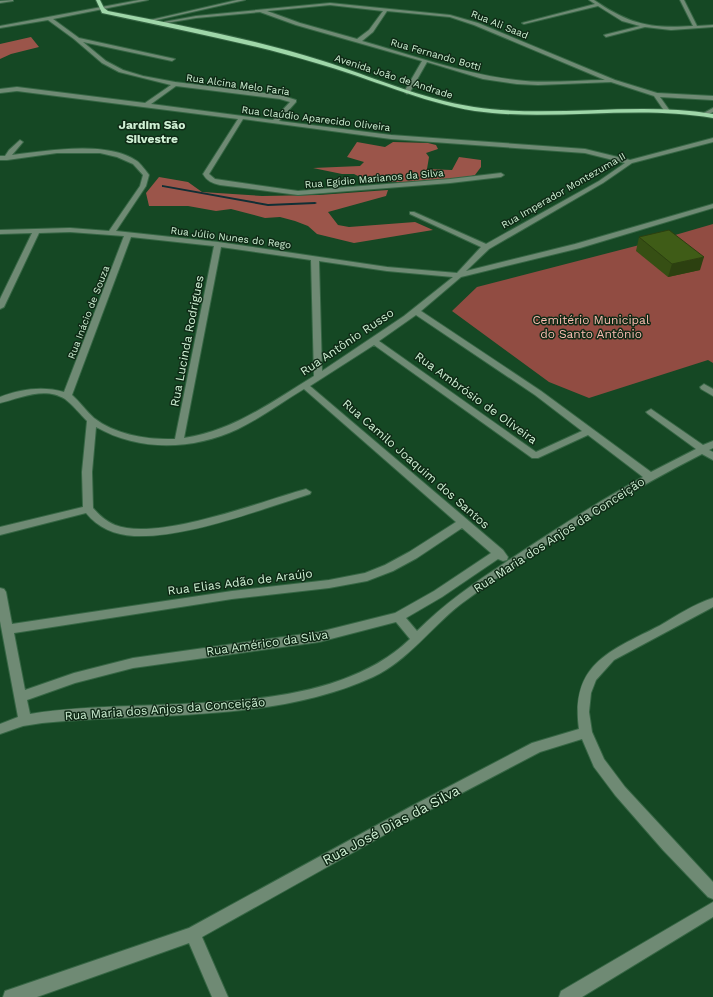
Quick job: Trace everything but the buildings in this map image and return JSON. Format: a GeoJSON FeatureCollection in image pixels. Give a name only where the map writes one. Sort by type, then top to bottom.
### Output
{"type":"FeatureCollection","features":[{"type":"Feature","properties":{"kind":"main road"},"geometry":{"type":"LineString","coordinates":[[98,0],[102,9]]}},
{"type":"Feature","properties":{"kind":"main road","name":"Avenida João de Andrade"},"geometry":{"type":"LineString","coordinates":[[102,9],[106,11],[104,12],[174,26],[290,53],[407,92],[454,105],[483,110],[551,113],[667,111],[713,116]]}},
{"type":"Feature","properties":{"kind":"street"},"geometry":{"type":"LineString","coordinates":[[0,2],[11,0]]}},
{"type":"Feature","properties":{"kind":"street"},"geometry":{"type":"LineString","coordinates":[[0,27],[146,0]]}},
{"type":"Feature","properties":{"kind":"street"},"geometry":{"type":"LineString","coordinates":[[148,21],[243,0]]}},
{"type":"Feature","properties":{"kind":"street"},"geometry":{"type":"LineString","coordinates":[[591,0],[628,22],[645,26],[696,28],[713,26]]}},
{"type":"Feature","properties":{"kind":"street"},"geometry":{"type":"LineString","coordinates":[[682,0],[696,28]]}},
{"type":"Feature","properties":{"kind":"street"},"geometry":{"type":"LineString","coordinates":[[356,6],[363,3]]}},
{"type":"Feature","properties":{"kind":"street","name":"Rua Ali Saad"},"geometry":{"type":"LineString","coordinates":[[160,23],[196,17],[325,4],[386,9],[464,19],[613,80],[656,95],[713,98]]}},
{"type":"Feature","properties":{"kind":"street"},"geometry":{"type":"LineString","coordinates":[[524,23],[598,5]]}},
{"type":"Feature","properties":{"kind":"street"},"geometry":{"type":"LineString","coordinates":[[358,41],[371,31],[386,9]]}},
{"type":"Feature","properties":{"kind":"street"},"geometry":{"type":"LineString","coordinates":[[189,11],[196,17]]}},
{"type":"Feature","properties":{"kind":"street","name":"Rua Fernando Botti"},"geometry":{"type":"LineString","coordinates":[[260,11],[298,24],[483,77],[510,81],[571,83],[613,80]]}},
{"type":"Feature","properties":{"kind":"street"},"geometry":{"type":"LineString","coordinates":[[49,18],[76,38],[104,62],[121,71],[175,84]]}},
{"type":"Feature","properties":{"kind":"street","name":"Rua Ali Saad"},"geometry":{"type":"LineString","coordinates":[[174,26],[186,19]]}},
{"type":"Feature","properties":{"kind":"street"},"geometry":{"type":"LineString","coordinates":[[606,36],[645,26]]}},
{"type":"Feature","properties":{"kind":"street"},"geometry":{"type":"LineString","coordinates":[[76,38],[172,59]]}},
{"type":"Feature","properties":{"kind":"street"},"geometry":{"type":"LineString","coordinates":[[407,92],[425,61]]}},
{"type":"Feature","properties":{"kind":"street"},"geometry":{"type":"LineString","coordinates":[[146,105],[175,84]]}},
{"type":"Feature","properties":{"kind":"street","name":"Rua Alcina Melo Faria"},"geometry":{"type":"LineString","coordinates":[[175,84],[280,97],[294,101],[274,122]]}},
{"type":"Feature","properties":{"kind":"street","name":"Rua Claúdio Aparecido Oliveira"},"geometry":{"type":"LineString","coordinates":[[0,91],[24,90],[419,140],[569,149],[596,153],[630,162]]}},
{"type":"Feature","properties":{"kind":"street"},"geometry":{"type":"LineString","coordinates":[[656,95],[667,111]]}},
{"type":"Feature","properties":{"kind":"street"},"geometry":{"type":"LineString","coordinates":[[702,98],[713,105]]}},
{"type":"Feature","properties":{"kind":"street"},"geometry":{"type":"LineString","coordinates":[[705,114],[713,110]]}},
{"type":"Feature","properties":{"kind":"street","name":"Rua Egídio Marianos da Silva"},"geometry":{"type":"LineString","coordinates":[[241,118],[206,174],[207,177],[222,184],[298,194],[450,182],[501,175]]}},
{"type":"Feature","properties":{"kind":"street","name":"Rua Imperador Montezuma II"},"geometry":{"type":"LineString","coordinates":[[459,275],[473,257],[486,247],[601,182],[630,162],[713,140]]}},
{"type":"Feature","properties":{"kind":"street"},"geometry":{"type":"LineString","coordinates":[[3,158],[20,142]]}},
{"type":"Feature","properties":{"kind":"street"},"geometry":{"type":"LineString","coordinates":[[3,158],[62,152],[91,151],[112,153],[125,158],[142,168],[146,176],[143,186],[111,233]]}},
{"type":"Feature","properties":{"kind":"street","name":"Rua Antônio Russo"},"geometry":{"type":"LineString","coordinates":[[67,396],[92,421],[123,436],[150,442],[179,442],[212,435],[236,426],[318,376],[416,311],[459,275],[577,246],[713,206]]}},
{"type":"Feature","properties":{"kind":"street"},"geometry":{"type":"LineString","coordinates":[[412,213],[486,247]]}},
{"type":"Feature","properties":{"kind":"street"},"geometry":{"type":"LineString","coordinates":[[0,307],[37,230]]}},
{"type":"Feature","properties":{"kind":"street","name":"Rua Júlio Nunes do Rego"},"geometry":{"type":"LineString","coordinates":[[0,232],[70,230],[111,233],[218,244],[387,269],[459,275]]}},
{"type":"Feature","properties":{"kind":"street","name":"Rua Inácio de Souza"},"geometry":{"type":"LineString","coordinates":[[67,396],[128,235]]}},
{"type":"Feature","properties":{"kind":"street","name":"Rua Lucinda Rodrigues"},"geometry":{"type":"LineString","coordinates":[[179,442],[218,244]]}},
{"type":"Feature","properties":{"kind":"street"},"geometry":{"type":"LineString","coordinates":[[314,258],[318,376]]}},
{"type":"Feature","properties":{"kind":"street"},"geometry":{"type":"LineString","coordinates":[[416,311],[538,393],[649,476]]}},
{"type":"Feature","properties":{"kind":"street","name":"Rua Ambrósio de Oliveira"},"geometry":{"type":"LineString","coordinates":[[373,340],[535,456],[589,430]]}},
{"type":"Feature","properties":{"kind":"street","name":"Rua Camilo Joaquim dos Santos"},"geometry":{"type":"LineString","coordinates":[[304,385],[510,563]]}},
{"type":"Feature","properties":{"kind":"street"},"geometry":{"type":"LineString","coordinates":[[704,387],[713,394]]}},
{"type":"Feature","properties":{"kind":"street"},"geometry":{"type":"LineString","coordinates":[[0,400],[17,394],[34,391],[54,392],[67,396]]}},
{"type":"Feature","properties":{"kind":"street"},"geometry":{"type":"LineString","coordinates":[[651,412],[713,457]]}},
{"type":"Feature","properties":{"kind":"street"},"geometry":{"type":"LineString","coordinates":[[92,421],[87,472],[88,508],[95,517],[116,529],[131,532],[154,532],[175,529],[213,520],[306,492]]}},
{"type":"Feature","properties":{"kind":"street","name":"Rua Maria dos Anjos da Conceição"},"geometry":{"type":"LineString","coordinates":[[0,729],[25,721],[113,712],[205,709],[281,700],[334,687],[375,671],[400,655],[452,605],[510,563],[649,476],[713,444]]}},
{"type":"Feature","properties":{"kind":"street"},"geometry":{"type":"LineString","coordinates":[[0,531],[88,508]]}},
{"type":"Feature","properties":{"kind":"street","name":"Rua Elias Adão de Araújo"},"geometry":{"type":"LineString","coordinates":[[7,629],[224,596],[322,585],[367,577],[389,568],[413,555],[462,523]]}},
{"type":"Feature","properties":{"kind":"street","name":"Rua Américo da Silva"},"geometry":{"type":"LineString","coordinates":[[21,697],[74,678],[133,663],[318,637],[398,617],[438,594],[499,553]]}},
{"type":"Feature","properties":{"kind":"street"},"geometry":{"type":"LineString","coordinates":[[0,592],[25,721]]}},
{"type":"Feature","properties":{"kind":"street"},"geometry":{"type":"LineString","coordinates":[[713,602],[610,657],[591,677],[585,693],[583,712],[586,732],[599,763],[620,791],[668,845],[713,892]]}},
{"type":"Feature","properties":{"kind":"street"},"geometry":{"type":"LineString","coordinates":[[398,617],[417,639]]}},
{"type":"Feature","properties":{"kind":"street","name":"Rua José Dias da Silva"},"geometry":{"type":"LineString","coordinates":[[11,997],[44,987],[193,934],[415,811],[537,747],[586,732]]}},
{"type":"Feature","properties":{"kind":"street"},"geometry":{"type":"LineString","coordinates":[[567,997],[713,909]]}},
{"type":"Feature","properties":{"kind":"street"},"geometry":{"type":"LineString","coordinates":[[193,934],[220,997]]}},
{"type":"Feature","properties":{"kind":"green space","name":"Cemitério Municipal do Santo Antônio"},"geometry":{"type":"Polygon","coordinates":[[[713,224],[713,363],[708,360],[589,398],[549,382],[452,311],[477,287],[651,242],[713,224]]]}},
{"type":"Feature","properties":{"kind":"shaded area"},"geometry":{"type":"Polygon","coordinates":[[[31,37],[39,47],[11,54],[0,59],[0,44],[31,37]]]}},
{"type":"Feature","properties":{"kind":"shaded area"},"geometry":{"type":"Polygon","coordinates":[[[357,142],[385,147],[393,142],[428,143],[436,145],[438,149],[426,153],[429,157],[427,169],[452,170],[459,157],[481,160],[481,167],[475,175],[461,179],[416,182],[370,182],[354,174],[342,174],[313,168],[360,166],[364,162],[347,157],[357,142]]]}},
{"type":"Feature","properties":{"kind":"shaded area"},"geometry":{"type":"Polygon","coordinates":[[[159,177],[188,182],[202,192],[262,196],[319,195],[388,190],[386,196],[328,212],[338,225],[349,227],[415,222],[433,230],[354,243],[317,234],[308,226],[280,217],[265,218],[231,209],[216,211],[188,206],[149,206],[146,193],[159,177]]]}},
{"type":"Feature","properties":{"kind":"waterway"},"geometry":{"type":"LineString","coordinates":[[163,186],[268,205],[315,203]]}},
{"type":"Feature","properties":{"kind":"district","name":"Jardim São Silvestre"},"geometry":{"type":"Point","coordinates":[152,132]}}]}
